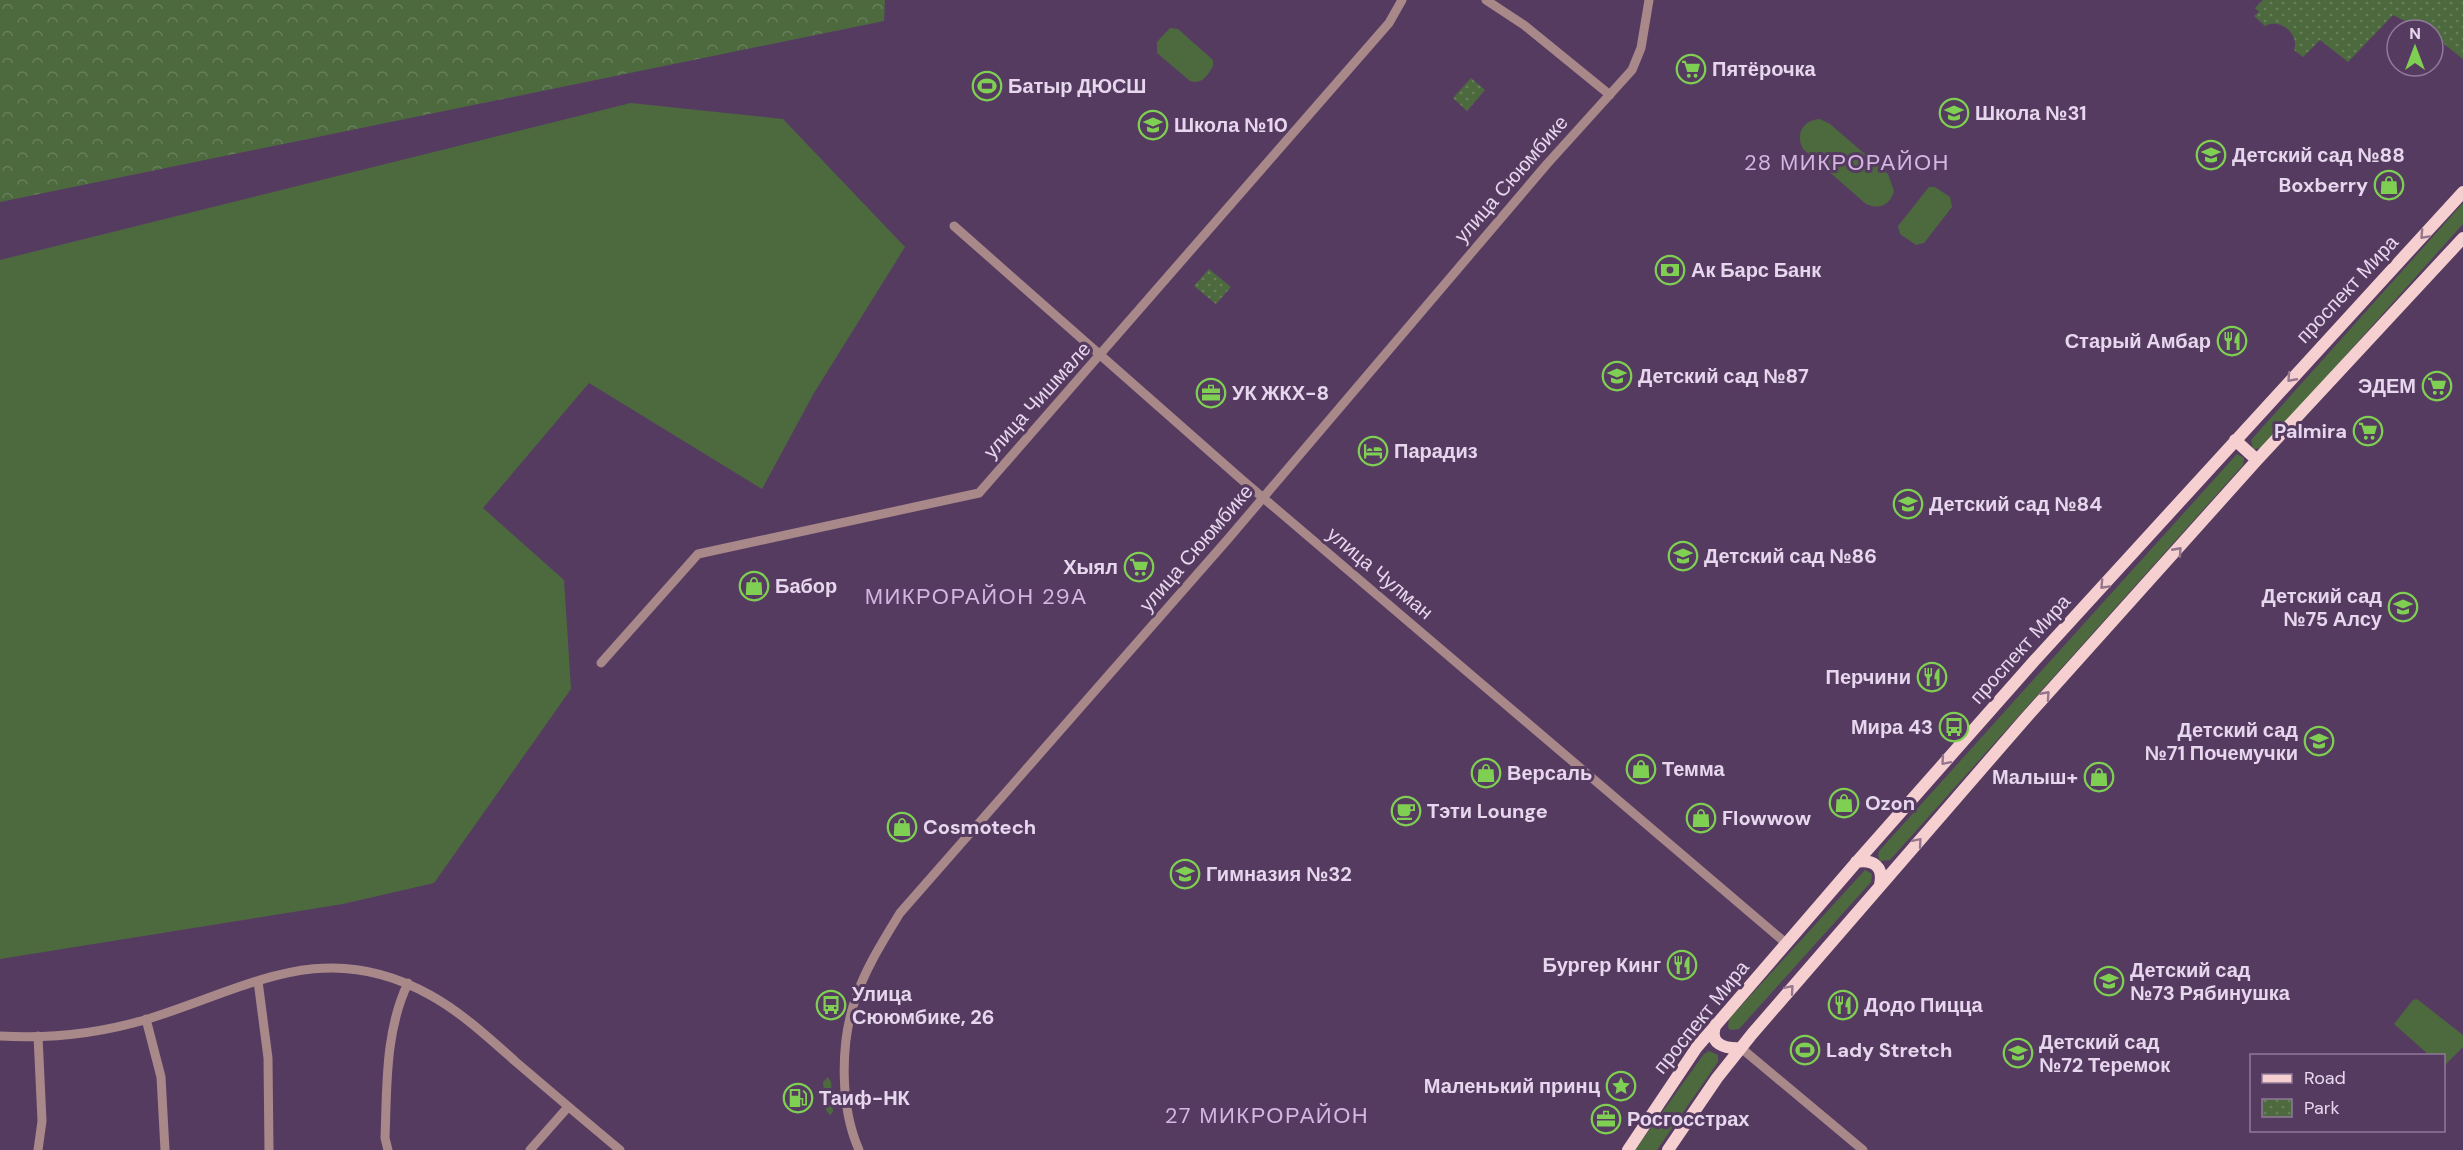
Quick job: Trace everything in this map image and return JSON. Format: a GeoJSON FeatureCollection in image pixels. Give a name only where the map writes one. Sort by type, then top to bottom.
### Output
{"type":"FeatureCollection","features":[{"type":"Feature","properties":{"kind":"main road","name":"проспект Мира"},"geometry":{"type":"LineString","coordinates":[[1628,1150],[1697,1047],[1857,862],[2235,440],[2463,192]]}},
{"type":"Feature","properties":{"kind":"main road"},"geometry":{"type":"LineString","coordinates":[[1668,1150],[1741,1048],[1880,885],[2257,460],[2463,238]]}},
{"type":"Feature","properties":{"kind":"main road"},"geometry":{"type":"LineString","coordinates":[[2235,440],[2257,460]]}},
{"type":"Feature","properties":{"kind":"main road"},"geometry":{"type":"LineString","coordinates":[[1857,862],[1871,861],[1879,867],[1882,876],[1880,885]]}},
{"type":"Feature","properties":{"kind":"main road"},"geometry":{"type":"LineString","coordinates":[[1717,1023],[1713,1035],[1717,1043],[1728,1049],[1741,1048]]}},
{"type":"Feature","properties":{"kind":"street","name":"улица Чишмале"},"geometry":{"type":"LineString","coordinates":[[601,663],[698,554],[980,493],[1100,357],[1276,149],[1389,22],[1402,0]]}},
{"type":"Feature","properties":{"kind":"street"},"geometry":{"type":"LineString","coordinates":[[1486,0],[1524,25],[1610,95]]}},
{"type":"Feature","properties":{"kind":"street","name":"улица Сююмбике"},"geometry":{"type":"LineString","coordinates":[[860,1150],[848,1099],[845,1071],[849,1026],[855,998],[866,972],[895,921],[998,798],[1264,498],[1547,164],[1632,70],[1639,56],[1649,0]]}},
{"type":"Feature","properties":{"kind":"street","name":"улица Чулман"},"geometry":{"type":"LineString","coordinates":[[954,226],[1100,357],[1787,944]]}},
{"type":"Feature","properties":{"kind":"street"},"geometry":{"type":"LineString","coordinates":[[0,1036],[38,1036],[95,1031],[146,1019],[299,969],[341,967],[408,984],[432,996],[462,1017],[620,1150]]}},
{"type":"Feature","properties":{"kind":"street"},"geometry":{"type":"LineString","coordinates":[[258,981],[268,1058],[269,1150]]}},
{"type":"Feature","properties":{"kind":"street"},"geometry":{"type":"LineString","coordinates":[[388,1150],[385,1138],[391,1036],[398,1005],[408,984]]}},
{"type":"Feature","properties":{"kind":"street"},"geometry":{"type":"LineString","coordinates":[[146,1019],[161,1077],[165,1150]]}},
{"type":"Feature","properties":{"kind":"street"},"geometry":{"type":"LineString","coordinates":[[38,1036],[42,1121],[38,1150]]}},
{"type":"Feature","properties":{"kind":"street"},"geometry":{"type":"LineString","coordinates":[[1741,1048],[1863,1150]]}},
{"type":"Feature","properties":{"kind":"street"},"geometry":{"type":"LineString","coordinates":[[530,1150],[568,1107]]}},
{"type":"Feature","properties":{"kind":"green space"},"geometry":{"type":"Polygon","coordinates":[[[0,0],[885,0],[884,21],[0,202],[0,0]]]}},
{"type":"Feature","properties":{"kind":"green space"},"geometry":{"type":"Polygon","coordinates":[[[2263,0],[2463,0],[2463,59],[2445,45],[2445,18],[2399,18],[2393,15],[2390,18],[2385,18],[2385,23],[2348,62],[2320,40],[2303,57],[2294,50],[2294,38],[2291,33],[2282,25],[2265,26],[2254,16],[2259,12],[2255,8],[2263,0]]]}},
{"type":"Feature","properties":{"kind":"green space"},"geometry":{"type":"Polygon","coordinates":[[[1170,28],[1178,29],[1213,60],[1213,66],[1207,76],[1198,82],[1190,81],[1157,53],[1157,42],[1170,28]]]}},
{"type":"Feature","properties":{"kind":"green space"},"geometry":{"type":"Polygon","coordinates":[[[1471,78],[1485,90],[1467,111],[1453,98],[1471,78]]]}},
{"type":"Feature","properties":{"kind":"green space"},"geometry":{"type":"Polygon","coordinates":[[[631,103],[783,119],[905,247],[814,393],[762,489],[589,383],[483,508],[564,580],[571,689],[434,883],[343,904],[0,959],[0,260],[631,103]]]}},
{"type":"Feature","properties":{"kind":"green space"},"geometry":{"type":"Polygon","coordinates":[[[1820,119],[1830,124],[1888,174],[1894,191],[1887,203],[1880,206],[1866,204],[1803,149],[1800,138],[1802,129],[1809,122],[1820,119]]]}},
{"type":"Feature","properties":{"kind":"green space"},"geometry":{"type":"Polygon","coordinates":[[[1929,187],[1935,187],[1950,197],[1952,207],[1924,243],[1916,245],[1900,234],[1898,226],[1929,187]]]}},
{"type":"Feature","properties":{"kind":"green space"},"geometry":{"type":"Polygon","coordinates":[[[2463,203],[2463,224],[2263,448],[2253,449],[2251,440],[2463,203]]]}},
{"type":"Feature","properties":{"kind":"green space"},"geometry":{"type":"Polygon","coordinates":[[[1209,269],[1231,287],[1216,304],[1194,286],[1209,269]]]}},
{"type":"Feature","properties":{"kind":"green space"},"geometry":{"type":"Polygon","coordinates":[[[2237,454],[2244,458],[2243,465],[1890,860],[1880,861],[1879,851],[2237,454]]]}},
{"type":"Feature","properties":{"kind":"green space"},"geometry":{"type":"Polygon","coordinates":[[[1865,870],[1872,874],[1871,882],[1739,1029],[1730,1030],[1729,1019],[1865,870]]]}},
{"type":"Feature","properties":{"kind":"green space"},"geometry":{"type":"Polygon","coordinates":[[[2417,999],[2463,1035],[2463,1047],[2445,1065],[2445,1054],[2428,1054],[2394,1024],[2413,1000],[2417,999]]]}},
{"type":"Feature","properties":{"kind":"green space"},"geometry":{"type":"Polygon","coordinates":[[[1709,1051],[1718,1055],[1718,1062],[1657,1150],[1635,1150],[1704,1054],[1709,1051]]]}},
{"type":"Feature","properties":{"kind":"green space"},"geometry":{"type":"Polygon","coordinates":[[[828,1077],[831,1082],[833,1112],[830,1115],[826,1110],[823,1082],[828,1077]]]}},
{"type":"Feature","properties":{"kind":"place","name":"Пятёрочка"},"geometry":{"type":"Point","coordinates":[1691,69]}},
{"type":"Feature","properties":{"kind":"place","name":"Батыр ДЮСШ"},"geometry":{"type":"Point","coordinates":[987,86]}},
{"type":"Feature","properties":{"kind":"place","name":"Школа №31"},"geometry":{"type":"Point","coordinates":[1954,113]}},
{"type":"Feature","properties":{"kind":"place","name":"Школа №10"},"geometry":{"type":"Point","coordinates":[1153,125]}},
{"type":"Feature","properties":{"kind":"place","name":"Детский сад №88"},"geometry":{"type":"Point","coordinates":[2211,155]}},
{"type":"Feature","properties":{"kind":"place","name":"Boxberry"},"geometry":{"type":"Point","coordinates":[2389,185]}},
{"type":"Feature","properties":{"kind":"place","name":"Ак Барс Банк"},"geometry":{"type":"Point","coordinates":[1670,270]}},
{"type":"Feature","properties":{"kind":"place","name":"Старый Амбар"},"geometry":{"type":"Point","coordinates":[2232,341]}},
{"type":"Feature","properties":{"kind":"place","name":"Детский сад №87"},"geometry":{"type":"Point","coordinates":[1617,376]}},
{"type":"Feature","properties":{"kind":"place","name":"ЭДЕМ"},"geometry":{"type":"Point","coordinates":[2437,386]}},
{"type":"Feature","properties":{"kind":"place","name":"УК ЖКХ-8"},"geometry":{"type":"Point","coordinates":[1211,393]}},
{"type":"Feature","properties":{"kind":"place","name":"Palmira"},"geometry":{"type":"Point","coordinates":[2368,431]}},
{"type":"Feature","properties":{"kind":"place","name":"Парадиз"},"geometry":{"type":"Point","coordinates":[1373,451]}},
{"type":"Feature","properties":{"kind":"place","name":"Детский сад №84"},"geometry":{"type":"Point","coordinates":[1908,504]}},
{"type":"Feature","properties":{"kind":"place","name":"Детский сад №86"},"geometry":{"type":"Point","coordinates":[1683,556]}},
{"type":"Feature","properties":{"kind":"place","name":"Хыял"},"geometry":{"type":"Point","coordinates":[1139,567]}},
{"type":"Feature","properties":{"kind":"place","name":"Бабор"},"geometry":{"type":"Point","coordinates":[754,586]}},
{"type":"Feature","properties":{"kind":"place","name":"Детский сад №75 Алсу"},"geometry":{"type":"Point","coordinates":[2403,607]}},
{"type":"Feature","properties":{"kind":"place","name":"Перчини"},"geometry":{"type":"Point","coordinates":[1932,677]}},
{"type":"Feature","properties":{"kind":"place","name":"Мира 43"},"geometry":{"type":"Point","coordinates":[1954,727]}},
{"type":"Feature","properties":{"kind":"place","name":"Детский сад №71 Почемучки"},"geometry":{"type":"Point","coordinates":[2319,741]}},
{"type":"Feature","properties":{"kind":"place","name":"Темма"},"geometry":{"type":"Point","coordinates":[1641,769]}},
{"type":"Feature","properties":{"kind":"place","name":"Версаль"},"geometry":{"type":"Point","coordinates":[1486,773]}},
{"type":"Feature","properties":{"kind":"place","name":"Малыш+"},"geometry":{"type":"Point","coordinates":[2099,777]}},
{"type":"Feature","properties":{"kind":"place","name":"Ozon"},"geometry":{"type":"Point","coordinates":[1844,803]}},
{"type":"Feature","properties":{"kind":"place","name":"Тэти Lounge"},"geometry":{"type":"Point","coordinates":[1406,811]}},
{"type":"Feature","properties":{"kind":"place","name":"Flowwow"},"geometry":{"type":"Point","coordinates":[1701,818]}},
{"type":"Feature","properties":{"kind":"place","name":"Cosmotech"},"geometry":{"type":"Point","coordinates":[902,827]}},
{"type":"Feature","properties":{"kind":"place","name":"Гимназия №32"},"geometry":{"type":"Point","coordinates":[1185,874]}},
{"type":"Feature","properties":{"kind":"place","name":"Бургер Кинг"},"geometry":{"type":"Point","coordinates":[1682,965]}},
{"type":"Feature","properties":{"kind":"place","name":"Детский сад №73 Рябинушка"},"geometry":{"type":"Point","coordinates":[2109,981]}},
{"type":"Feature","properties":{"kind":"place","name":"Улица Сююмбике, 26"},"geometry":{"type":"Point","coordinates":[831,1005]}},
{"type":"Feature","properties":{"kind":"place","name":"Додо Пицца"},"geometry":{"type":"Point","coordinates":[1843,1005]}},
{"type":"Feature","properties":{"kind":"place","name":"Lady Stretch"},"geometry":{"type":"Point","coordinates":[1805,1050]}},
{"type":"Feature","properties":{"kind":"place","name":"Детский сад №72 Теремок"},"geometry":{"type":"Point","coordinates":[2018,1053]}},
{"type":"Feature","properties":{"kind":"place","name":"Маленький принц"},"geometry":{"type":"Point","coordinates":[1621,1086]}},
{"type":"Feature","properties":{"kind":"place","name":"Таиф-НК"},"geometry":{"type":"Point","coordinates":[798,1098]}},
{"type":"Feature","properties":{"kind":"place","name":"Росгосстрах"},"geometry":{"type":"Point","coordinates":[1606,1119]}},
{"type":"Feature","properties":{"kind":"district","name":"28 МИКРОРАЙОН"},"geometry":{"type":"Point","coordinates":[1847,162]}},
{"type":"Feature","properties":{"kind":"district","name":"МИКРОРАЙОН 29А"},"geometry":{"type":"Point","coordinates":[976,596]}},
{"type":"Feature","properties":{"kind":"district","name":"27 МИКРОРАЙОН"},"geometry":{"type":"Point","coordinates":[1267,1115]}}]}
